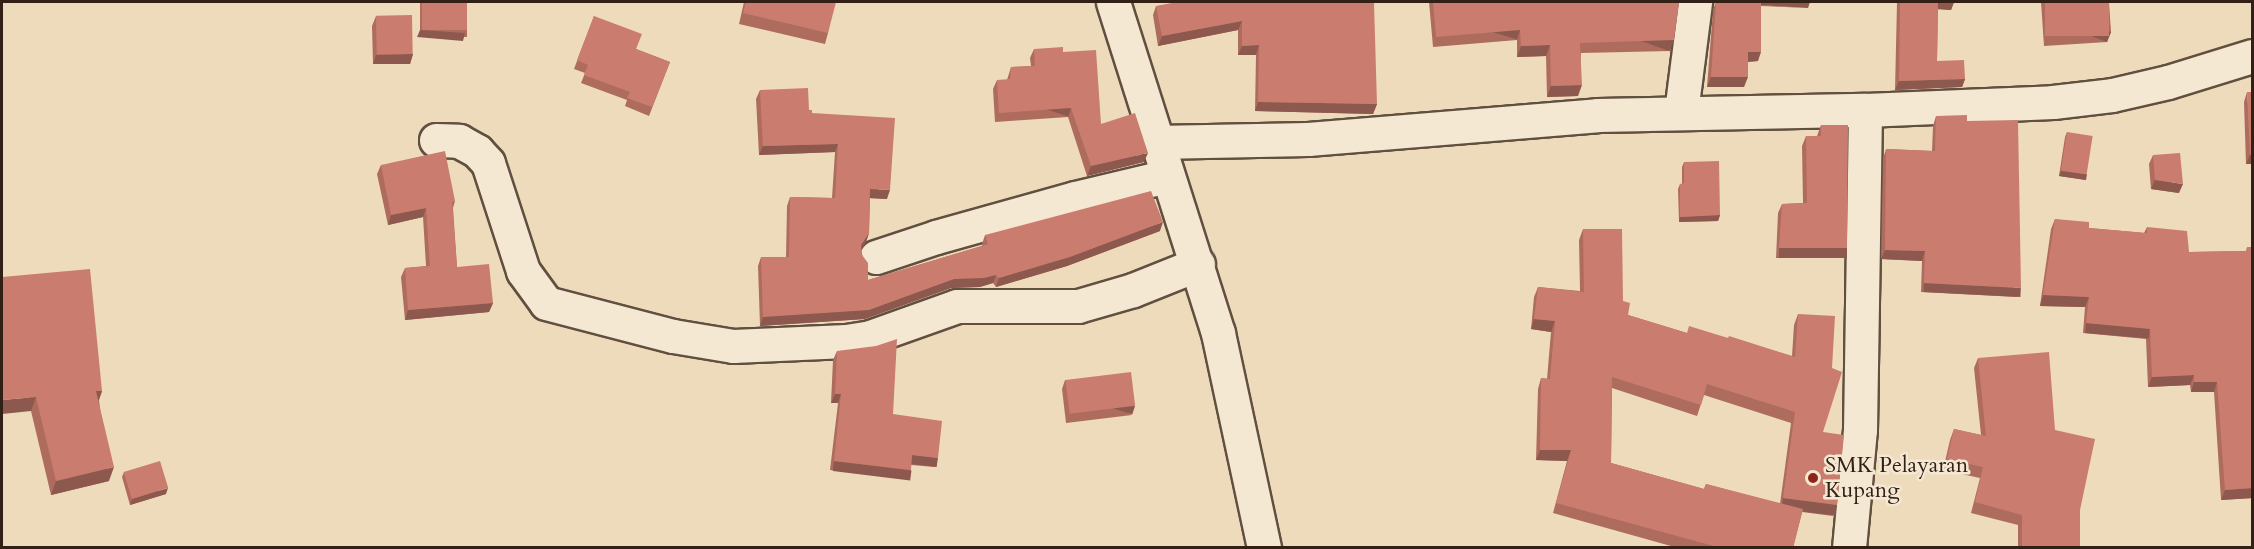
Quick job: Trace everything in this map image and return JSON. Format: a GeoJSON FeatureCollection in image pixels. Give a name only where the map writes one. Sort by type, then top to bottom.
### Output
{"type":"FeatureCollection","features":[{"type":"Feature","properties":{"kind":"street"},"geometry":{"type":"LineString","coordinates":[[1113,2],[1167,176],[1198,264],[1232,389],[1264,548]]}},
{"type":"Feature","properties":{"kind":"street"},"geometry":{"type":"LineString","coordinates":[[1681,112],[1695,2]]}},
{"type":"Feature","properties":{"kind":"street"},"geometry":{"type":"LineString","coordinates":[[1156,142],[1308,139],[1521,121],[1681,112],[1865,110],[2053,102],[2112,95],[2209,71],[2253,57]]}},
{"type":"Feature","properties":{"kind":"street"},"geometry":{"type":"LineString","coordinates":[[1849,548],[1860,430],[1865,110]]}},
{"type":"Feature","properties":{"kind":"street"},"geometry":{"type":"LineString","coordinates":[[436,140],[459,141],[477,151],[488,163],[524,271],[546,303],[673,336],[733,346],[846,341],[870,337],[957,306],[1078,306],[1133,290],[1198,264]]}},
{"type":"Feature","properties":{"kind":"street"},"geometry":{"type":"LineString","coordinates":[[876,257],[1064,201],[1167,176]]}},
{"type":"Feature","properties":{"kind":"building"},"geometry":{"type":"Polygon","coordinates":[[[422,2],[467,2],[467,30],[422,30],[422,2]]]}},
{"type":"Feature","properties":{"kind":"building"},"geometry":{"type":"Polygon","coordinates":[[[746,2],[836,2],[828,33],[743,13],[746,2]]]}},
{"type":"Feature","properties":{"kind":"building"},"geometry":{"type":"Polygon","coordinates":[[[1177,2],[1374,3],[1377,104],[1258,102],[1259,45],[1242,46],[1242,21],[1162,36],[1156,6],[1177,2]]]}},
{"type":"Feature","properties":{"kind":"building"},"geometry":{"type":"Polygon","coordinates":[[[1433,2],[1679,2],[1674,40],[1580,43],[1582,85],[1551,86],[1550,45],[1521,46],[1520,30],[1436,37],[1433,2]]]}},
{"type":"Feature","properties":{"kind":"building"},"geometry":{"type":"Polygon","coordinates":[[[1716,2],[1761,2],[1761,52],[1748,52],[1748,77],[1711,77],[1716,2]]]}},
{"type":"Feature","properties":{"kind":"building"},"geometry":{"type":"Polygon","coordinates":[[[1900,2],[1938,2],[1937,61],[1964,60],[1965,79],[1899,81],[1900,2]]]}},
{"type":"Feature","properties":{"kind":"building"},"geometry":{"type":"Polygon","coordinates":[[[2045,2],[2109,2],[2109,36],[2045,36],[2045,2]]]}},
{"type":"Feature","properties":{"kind":"building"},"geometry":{"type":"Polygon","coordinates":[[[412,15],[413,54],[377,55],[376,16],[412,15]]]}},
{"type":"Feature","properties":{"kind":"building"},"geometry":{"type":"Polygon","coordinates":[[[594,16],[642,34],[636,49],[670,62],[652,107],[627,98],[630,92],[584,75],[588,65],[577,60],[594,16]]]}},
{"type":"Feature","properties":{"kind":"building"},"geometry":{"type":"Polygon","coordinates":[[[1063,47],[1063,52],[1096,50],[1101,124],[1135,113],[1148,153],[1091,166],[1071,108],[999,113],[997,80],[1010,79],[1011,67],[1035,66],[1034,49],[1063,47]]]}},
{"type":"Feature","properties":{"kind":"building"},"geometry":{"type":"Polygon","coordinates":[[[808,88],[809,110],[812,110],[812,113],[895,118],[890,190],[870,189],[869,233],[861,245],[862,255],[868,263],[868,280],[988,244],[985,235],[1151,191],[1163,222],[1070,257],[999,278],[996,275],[984,278],[954,279],[869,310],[763,317],[761,257],[789,257],[790,197],[835,198],[838,144],[763,146],[760,90],[808,88]]]}},
{"type":"Feature","properties":{"kind":"building"},"geometry":{"type":"Polygon","coordinates":[[[2247,92],[2253,92],[2253,155],[2250,155],[2247,92]]]}},
{"type":"Feature","properties":{"kind":"building"},"geometry":{"type":"Polygon","coordinates":[[[1967,115],[1967,121],[2018,120],[2021,288],[1924,283],[1925,251],[1885,250],[1886,149],[1935,151],[1936,116],[1967,115]]]}},
{"type":"Feature","properties":{"kind":"building"},"geometry":{"type":"Polygon","coordinates":[[[1821,125],[1848,125],[1847,248],[1779,248],[1782,204],[1807,203],[1806,136],[1821,136],[1821,125]]]}},
{"type":"Feature","properties":{"kind":"building"},"geometry":{"type":"Polygon","coordinates":[[[2067,132],[2093,136],[2087,175],[2061,171],[2067,132]]]}},
{"type":"Feature","properties":{"kind":"building"},"geometry":{"type":"Polygon","coordinates":[[[445,151],[455,201],[452,202],[457,267],[489,264],[493,303],[408,310],[405,268],[430,266],[426,208],[391,215],[381,165],[445,151]]]}},
{"type":"Feature","properties":{"kind":"building"},"geometry":{"type":"Polygon","coordinates":[[[2180,153],[2183,184],[2155,180],[2153,155],[2180,153]]]}},
{"type":"Feature","properties":{"kind":"building"},"geometry":{"type":"Polygon","coordinates":[[[1719,161],[1720,215],[1680,217],[1680,184],[1684,183],[1684,162],[1719,161]]]}},
{"type":"Feature","properties":{"kind":"building"},"geometry":{"type":"Polygon","coordinates":[[[2055,219],[2089,222],[2089,228],[2147,233],[2147,227],[2187,231],[2189,252],[2247,251],[2247,247],[2253,247],[2253,389],[2251,389],[2253,488],[2225,490],[2217,382],[2194,382],[2194,375],[2152,377],[2150,329],[2086,323],[2089,297],[2043,295],[2055,219]]]}},
{"type":"Feature","properties":{"kind":"building"},"geometry":{"type":"Polygon","coordinates":[[[1583,229],[1622,229],[1623,301],[1630,303],[1628,315],[1687,333],[1689,326],[1728,338],[1729,336],[1795,357],[1798,314],[1835,316],[1832,368],[1842,372],[1823,432],[1844,435],[1837,505],[1783,498],[1795,412],[1707,384],[1701,405],[1612,377],[1611,463],[1704,489],[1706,484],[1803,509],[1793,548],[1721,548],[1556,503],[1571,450],[1540,450],[1541,378],[1550,379],[1555,321],[1534,319],[1538,287],[1584,292],[1583,229]]]}},
{"type":"Feature","properties":{"kind":"building"},"geometry":{"type":"Polygon","coordinates":[[[90,269],[102,391],[96,391],[114,467],[56,481],[36,397],[2,400],[2,277],[90,269]]]}},
{"type":"Feature","properties":{"kind":"building"},"geometry":{"type":"Polygon","coordinates":[[[897,339],[893,414],[942,421],[938,458],[912,455],[911,470],[834,461],[841,394],[835,394],[837,351],[876,346],[897,339]]]}},
{"type":"Feature","properties":{"kind":"building"},"geometry":{"type":"Polygon","coordinates":[[[2049,352],[2055,430],[2095,439],[2080,510],[2080,548],[2022,548],[2022,515],[1975,502],[1983,467],[1947,459],[1954,429],[1986,436],[1978,358],[2049,352]]]}},
{"type":"Feature","properties":{"kind":"building"},"geometry":{"type":"Polygon","coordinates":[[[1131,372],[1135,406],[1070,414],[1065,380],[1131,372]]]}},
{"type":"Feature","properties":{"kind":"building"},"geometry":{"type":"Polygon","coordinates":[[[160,461],[168,488],[132,499],[124,472],[160,461]]]}},
{"type":"Feature","properties":{"kind":"place","name":"SMK Pelayaran Kupang"},"geometry":{"type":"Point","coordinates":[1813,478]}}]}
